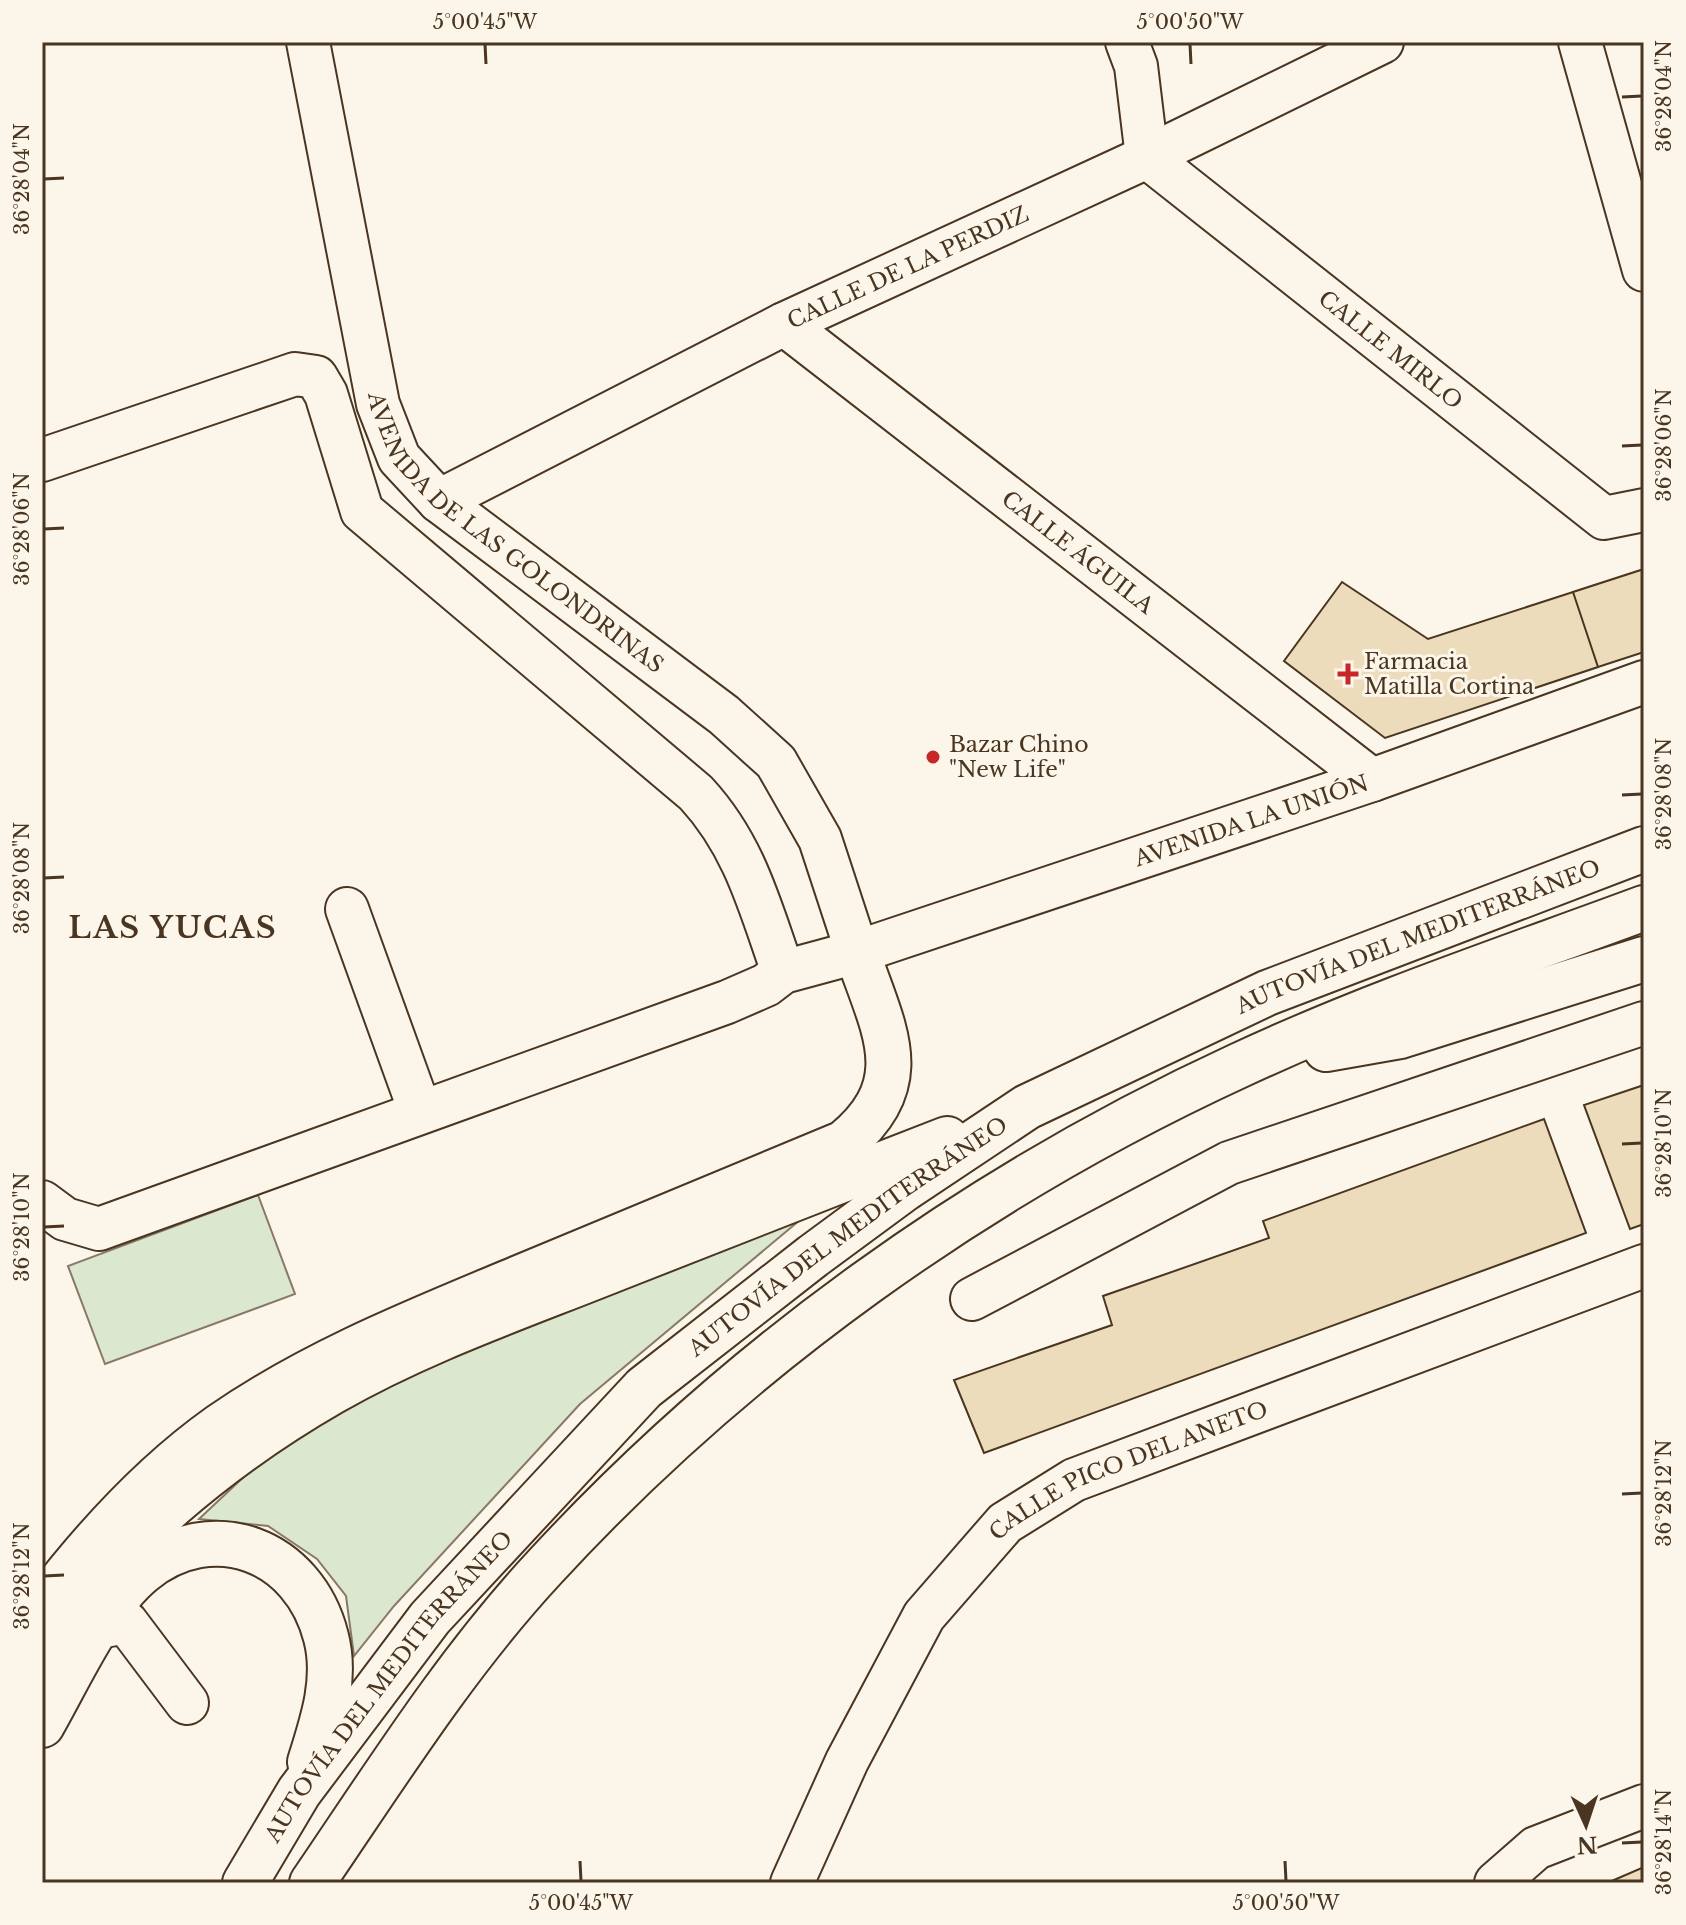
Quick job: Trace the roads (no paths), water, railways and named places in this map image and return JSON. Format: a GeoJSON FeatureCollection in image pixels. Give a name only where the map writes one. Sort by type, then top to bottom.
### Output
{"type":"FeatureCollection","features":[{"type":"Feature","properties":{"kind":"main road","name":"AUTOVÍA DEL MEDITERRÁNEO"},"geometry":{"type":"LineString","coordinates":[[245,1883],[299,1792],[430,1618],[644,1388],[870,1214],[1027,1107],[1267,993],[1635,850]]}},
{"type":"Feature","properties":{"kind":"main road","name":"AUTOVÍA DEL MEDITERRÁNEO"},"geometry":{"type":"LineString","coordinates":[[312,1883],[433,1706],[542,1570],[682,1430],[834,1306],[956,1222],[1087,1142],[1241,1064],[1411,994],[1644,908]]}},
{"type":"Feature","properties":{"kind":"main road"},"geometry":{"type":"LineString","coordinates":[[42,1606],[122,1511],[218,1428],[272,1392],[385,1334],[844,1143],[869,1122],[887,1092],[889,1057],[857,952]]}},
{"type":"Feature","properties":{"kind":"main road"},"geometry":{"type":"LineString","coordinates":[[1241,1064],[1400,1036],[1644,959]]}},
{"type":"Feature","properties":{"kind":"main road"},"geometry":{"type":"LineString","coordinates":[[42,1652],[84,1594],[176,1502],[256,1441],[333,1391],[456,1332],[1027,1107]]}},
{"type":"Feature","properties":{"kind":"main road"},"geometry":{"type":"LineString","coordinates":[[42,1725],[99,1627],[122,1592],[142,1572],[189,1546],[210,1542],[251,1548],[288,1569],[312,1598],[326,1637],[331,1672],[324,1718],[299,1792]]}},
{"type":"Feature","properties":{"kind":"street","name":"AVENIDA DE LAS GOLONDRINAS"},"geometry":{"type":"LineString","coordinates":[[308,42],[378,404],[399,458],[439,501],[724,715],[776,762],[820,839],[857,952]]}},
{"type":"Feature","properties":{"kind":"street"},"geometry":{"type":"LineString","coordinates":[[1127,42],[1136,66],[1147,157]]}},
{"type":"Feature","properties":{"kind":"street","name":"CALLE DE LA PERDIZ"},"geometry":{"type":"LineString","coordinates":[[439,501],[784,324],[1147,157],[1382,42]]}},
{"type":"Feature","properties":{"kind":"street"},"geometry":{"type":"LineString","coordinates":[[1580,42],[1644,270]]}},
{"type":"Feature","properties":{"kind":"street","name":"CALLE MIRLO"},"geometry":{"type":"LineString","coordinates":[[1147,157],[1604,518],[1644,510]]}},
{"type":"Feature","properties":{"kind":"street","name":"CALLE ÁGUILA"},"geometry":{"type":"LineString","coordinates":[[784,324],[1372,780]]}},
{"type":"Feature","properties":{"kind":"street"},"geometry":{"type":"LineString","coordinates":[[42,460],[295,374],[316,377],[326,394],[362,511],[696,793],[723,822],[745,865],[783,972]]}},
{"type":"Feature","properties":{"kind":"street","name":"AVENIDA LA UNIÓN"},"geometry":{"type":"LineString","coordinates":[[42,1202],[65,1219],[99,1229],[727,1002],[766,985],[783,972],[857,952],[1372,780],[1644,682]]}},
{"type":"Feature","properties":{"kind":"street"},"geometry":{"type":"LineString","coordinates":[[347,909],[420,1111]]}},
{"type":"Feature","properties":{"kind":"street"},"geometry":{"type":"LineString","coordinates":[[972,1299],[1229,1163],[1644,1023]]}},
{"type":"Feature","properties":{"kind":"street","name":"CALLE PICO DEL ANETO"},"geometry":{"type":"LineString","coordinates":[[792,1883],[847,1761],[924,1616],[1005,1523],[1074,1480],[1644,1266]]}},
{"type":"Feature","properties":{"kind":"street"},"geometry":{"type":"LineString","coordinates":[[99,1627],[126,1622],[187,1703]]}},
{"type":"Feature","properties":{"kind":"street"},"geometry":{"type":"LineString","coordinates":[[1496,1883],[1536,1848],[1644,1806]]}},
{"type":"Feature","properties":{"kind":"place","name":"Farmacia Matilla Cortina"},"geometry":{"type":"Point","coordinates":[1348,674]}},
{"type":"Feature","properties":{"kind":"place","name":"Bazar Chino \"New Life\""},"geometry":{"type":"Point","coordinates":[933,757]}},
{"type":"Feature","properties":{"kind":"district","name":"LAS YUCAS"},"geometry":{"type":"Point","coordinates":[173,928]}}]}
